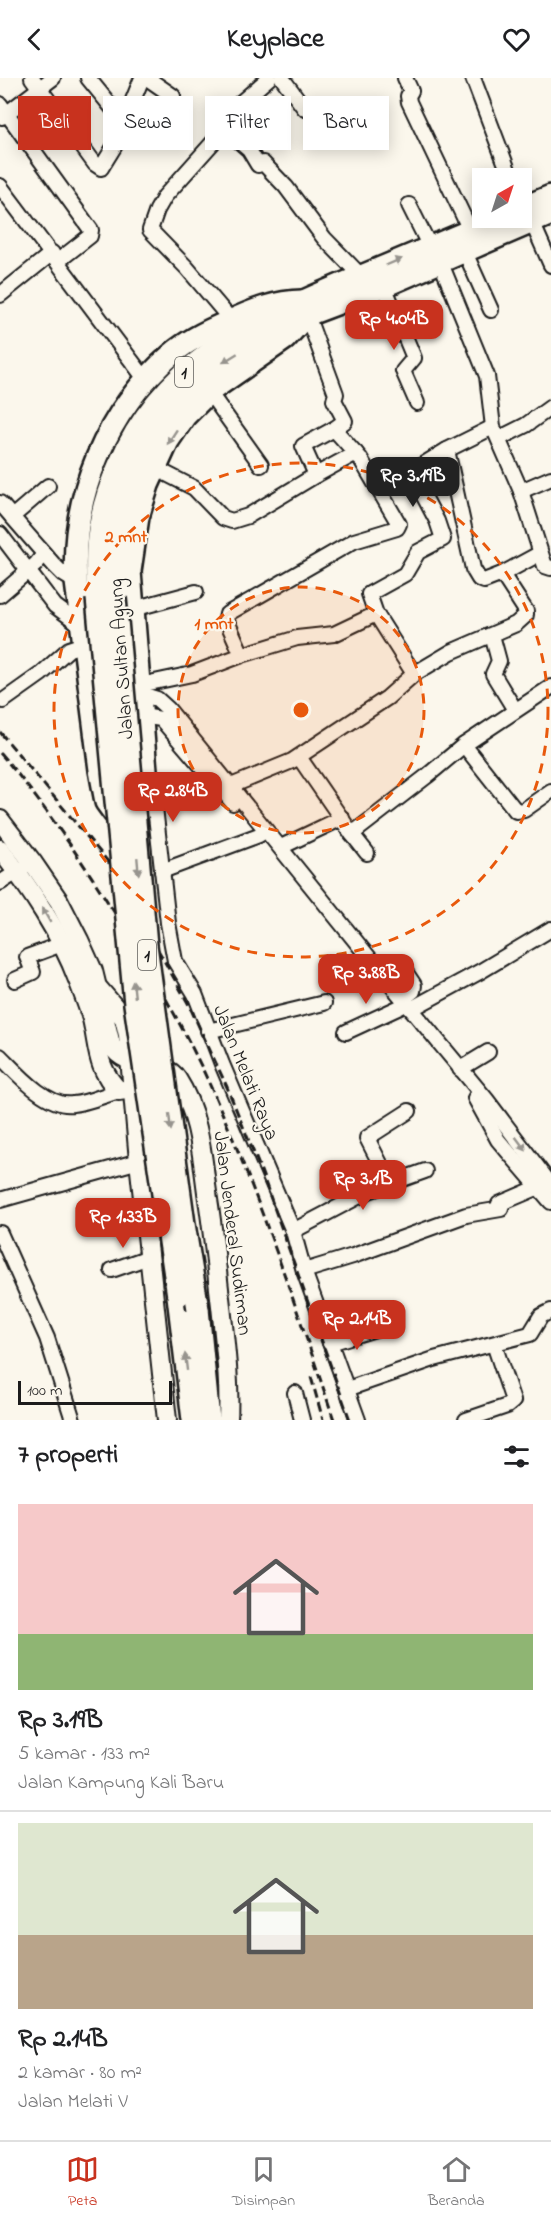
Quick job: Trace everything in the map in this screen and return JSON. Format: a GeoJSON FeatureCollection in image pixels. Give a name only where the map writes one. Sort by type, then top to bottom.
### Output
{"type":"FeatureCollection","features":[{"type":"Feature","properties":{"kind":"highway","name":"Jalan Sultan Agung"},"geometry":{"type":"LineString","coordinates":[[532,210],[551,196]]}},
{"type":"Feature","properties":{"kind":"highway","name":"Jalan Sultan Agung"},"geometry":{"type":"LineString","coordinates":[[209,1420],[198,1309],[148,966],[116,609],[113,558],[117,524],[126,487],[159,422],[198,382],[228,358],[304,308],[361,276],[435,254],[501,230]]}},
{"type":"Feature","properties":{"kind":"highway","name":"Jalan Sultan Agung"},"geometry":{"type":"LineString","coordinates":[[304,308],[384,286],[435,254]]}},
{"type":"Feature","properties":{"kind":"highway"},"geometry":{"type":"LineString","coordinates":[[286,301],[304,308],[285,339],[209,392],[185,416],[174,432],[140,458],[138,517],[130,571],[147,783],[143,806],[134,817],[119,816],[106,802],[76,582],[78,525],[93,465],[106,435],[119,414],[146,380],[174,352],[207,331],[231,320],[286,301]]}},
{"type":"Feature","properties":{"kind":"highway"},"geometry":{"type":"LineString","coordinates":[[106,435],[140,458]]}},
{"type":"Feature","properties":{"kind":"highway","name":"Jalan Sultan Agung"},"geometry":{"type":"LineString","coordinates":[[140,458],[110,486],[101,519],[97,549],[98,598],[135,1004],[178,1296],[193,1420]]}},
{"type":"Feature","properties":{"kind":"main road"},"geometry":{"type":"LineString","coordinates":[[0,820],[59,901],[93,971],[111,1045],[117,1055],[131,1061],[125,1090]]}},
{"type":"Feature","properties":{"kind":"main road"},"geometry":{"type":"LineString","coordinates":[[0,849],[42,909],[62,944],[78,978],[91,1018],[102,1068],[107,1079],[125,1090],[134,1110],[167,1420]]}},
{"type":"Feature","properties":{"kind":"main road","name":"Jalan Jenderal Sudirman"},"geometry":{"type":"LineString","coordinates":[[131,1061],[168,1070],[176,1077],[196,1117],[225,1329],[230,1387],[228,1420]]}},
{"type":"Feature","properties":{"kind":"main road"},"geometry":{"type":"LineString","coordinates":[[125,1090],[148,1082],[161,1081],[170,1082],[183,1090]]}},
{"type":"Feature","properties":{"kind":"street"},"geometry":{"type":"LineString","coordinates":[[0,275],[4,291],[91,233],[2,112],[36,83],[53,78]]}},
{"type":"Feature","properties":{"kind":"street"},"geometry":{"type":"LineString","coordinates":[[88,78],[103,96]]}},
{"type":"Feature","properties":{"kind":"street"},"geometry":{"type":"LineString","coordinates":[[134,96],[142,78]]}},
{"type":"Feature","properties":{"kind":"street"},"geometry":{"type":"LineString","coordinates":[[147,78],[173,96]]}},
{"type":"Feature","properties":{"kind":"street"},"geometry":{"type":"LineString","coordinates":[[247,96],[269,78]]}},
{"type":"Feature","properties":{"kind":"street"},"geometry":{"type":"LineString","coordinates":[[282,78],[303,106]]}},
{"type":"Feature","properties":{"kind":"street"},"geometry":{"type":"LineString","coordinates":[[405,78],[411,91],[408,96],[409,102],[445,177],[470,242],[470,258],[491,310]]}},
{"type":"Feature","properties":{"kind":"street"},"geometry":{"type":"LineString","coordinates":[[473,78],[507,168]]}},
{"type":"Feature","properties":{"kind":"street"},"geometry":{"type":"LineString","coordinates":[[36,83],[95,164],[101,168],[112,150]]}},
{"type":"Feature","properties":{"kind":"street"},"geometry":{"type":"LineString","coordinates":[[206,150],[165,196],[150,226],[150,231],[188,268],[231,320]]}},
{"type":"Feature","properties":{"kind":"street"},"geometry":{"type":"LineString","coordinates":[[249,150],[258,165],[263,163],[278,178],[324,238],[361,276]]}},
{"type":"Feature","properties":{"kind":"street"},"geometry":{"type":"LineString","coordinates":[[0,186],[146,380]]}},
{"type":"Feature","properties":{"kind":"street"},"geometry":{"type":"LineString","coordinates":[[410,205],[435,254],[488,378],[496,432],[521,491],[539,554],[545,566],[551,568]]}},
{"type":"Feature","properties":{"kind":"street"},"geometry":{"type":"LineString","coordinates":[[532,216],[551,265]]}},
{"type":"Feature","properties":{"kind":"street"},"geometry":{"type":"LineString","coordinates":[[384,286],[414,358],[404,369],[404,374],[417,403]]}},
{"type":"Feature","properties":{"kind":"street"},"geometry":{"type":"LineString","coordinates":[[304,308],[336,394],[334,400],[345,421],[303,446],[316,475]]}},
{"type":"Feature","properties":{"kind":"street"},"geometry":{"type":"LineString","coordinates":[[209,392],[261,465]]}},
{"type":"Feature","properties":{"kind":"street"},"geometry":{"type":"LineString","coordinates":[[379,487],[447,450],[496,432],[526,425],[551,407]]}},
{"type":"Feature","properties":{"kind":"street"},"geometry":{"type":"LineString","coordinates":[[242,655],[226,619],[227,614],[354,541],[397,528],[399,524],[379,487],[356,453],[334,429]]}},
{"type":"Feature","properties":{"kind":"street"},"geometry":{"type":"LineString","coordinates":[[447,450],[477,577],[484,581],[539,554]]}},
{"type":"Feature","properties":{"kind":"street"},"geometry":{"type":"LineString","coordinates":[[140,458],[194,488],[223,518],[232,521],[248,516],[356,453]]}},
{"type":"Feature","properties":{"kind":"street"},"geometry":{"type":"LineString","coordinates":[[411,471],[437,521],[443,539],[418,552],[405,574],[370,593],[376,614],[414,674]]}},
{"type":"Feature","properties":{"kind":"street"},"geometry":{"type":"LineString","coordinates":[[521,491],[551,478]]}},
{"type":"Feature","properties":{"kind":"street"},"geometry":{"type":"LineString","coordinates":[[3,701],[41,674],[83,635],[60,612],[4,512],[48,486]]}},
{"type":"Feature","properties":{"kind":"street"},"geometry":{"type":"LineString","coordinates":[[437,521],[460,511]]}},
{"type":"Feature","properties":{"kind":"street"},"geometry":{"type":"LineString","coordinates":[[0,534],[34,564],[63,574],[76,582]]}},
{"type":"Feature","properties":{"kind":"street"},"geometry":{"type":"LineString","coordinates":[[0,595],[34,564]]}},
{"type":"Feature","properties":{"kind":"street"},"geometry":{"type":"LineString","coordinates":[[231,786],[299,757],[387,698],[414,674],[451,652],[516,624],[526,614],[526,611],[502,574]]}},
{"type":"Feature","properties":{"kind":"street"},"geometry":{"type":"LineString","coordinates":[[133,609],[196,592]]}},
{"type":"Feature","properties":{"kind":"street"},"geometry":{"type":"LineString","coordinates":[[140,690],[297,639],[334,634],[376,614]]}},
{"type":"Feature","properties":{"kind":"street"},"geometry":{"type":"LineString","coordinates":[[492,635],[499,661],[493,674],[516,711]]}},
{"type":"Feature","properties":{"kind":"street"},"geometry":{"type":"LineString","coordinates":[[352,834],[464,745],[551,687]]}},
{"type":"Feature","properties":{"kind":"street"},"geometry":{"type":"LineString","coordinates":[[140,690],[157,699],[168,709],[280,847],[291,866],[460,1069],[546,1185],[551,1202]]}},
{"type":"Feature","properties":{"kind":"street"},"geometry":{"type":"LineString","coordinates":[[142,716],[161,718],[259,835],[291,866],[383,975],[464,1082],[488,1109]]}},
{"type":"Feature","properties":{"kind":"street"},"geometry":{"type":"LineString","coordinates":[[464,745],[516,811],[524,810],[551,791]]}},
{"type":"Feature","properties":{"kind":"street"},"geometry":{"type":"LineString","coordinates":[[299,757],[367,853]]}},
{"type":"Feature","properties":{"kind":"street","name":"Jalan Melati Raya"},"geometry":{"type":"LineString","coordinates":[[147,783],[154,798],[168,923],[176,961],[195,994],[208,1031],[293,1231],[304,1271],[358,1420]]}},
{"type":"Feature","properties":{"kind":"street"},"geometry":{"type":"LineString","coordinates":[[280,847],[342,818]]}},
{"type":"Feature","properties":{"kind":"street"},"geometry":{"type":"LineString","coordinates":[[162,871],[259,835]]}},
{"type":"Feature","properties":{"kind":"street"},"geometry":{"type":"LineString","coordinates":[[0,883],[16,871],[33,863]]}},
{"type":"Feature","properties":{"kind":"street"},"geometry":{"type":"LineString","coordinates":[[346,1032],[482,972],[551,929]]}},
{"type":"Feature","properties":{"kind":"street"},"geometry":{"type":"LineString","coordinates":[[15,980],[33,972],[27,957],[62,944]]}},
{"type":"Feature","properties":{"kind":"street"},"geometry":{"type":"LineString","coordinates":[[383,975],[398,968],[404,970],[414,985],[405,1005]]}},
{"type":"Feature","properties":{"kind":"street"},"geometry":{"type":"LineString","coordinates":[[208,1031],[324,1003]]}},
{"type":"Feature","properties":{"kind":"street"},"geometry":{"type":"LineString","coordinates":[[460,1069],[488,1052]]}},
{"type":"Feature","properties":{"kind":"street"},"geometry":{"type":"LineString","coordinates":[[0,1056],[28,1084],[58,1103],[72,1105],[125,1090]]}},
{"type":"Feature","properties":{"kind":"street"},"geometry":{"type":"LineString","coordinates":[[390,1183],[367,1138],[409,1111]]}},
{"type":"Feature","properties":{"kind":"street"},"geometry":{"type":"LineString","coordinates":[[0,1200],[139,1161]]}},
{"type":"Feature","properties":{"kind":"street"},"geometry":{"type":"LineString","coordinates":[[293,1231],[369,1191],[425,1171]]}},
{"type":"Feature","properties":{"kind":"street"},"geometry":{"type":"LineString","coordinates":[[304,1271],[353,1256],[466,1215],[501,1209],[499,1204],[546,1185]]}},
{"type":"Feature","properties":{"kind":"street"},"geometry":{"type":"LineString","coordinates":[[0,1233],[47,1338],[73,1420]]}},
{"type":"Feature","properties":{"kind":"street"},"geometry":{"type":"LineString","coordinates":[[112,1270],[148,1257]]}},
{"type":"Feature","properties":{"kind":"street"},"geometry":{"type":"LineString","coordinates":[[347,1389],[434,1359],[532,1333],[541,1316],[551,1311]]}},
{"type":"Feature","properties":{"kind":"street"},"geometry":{"type":"LineString","coordinates":[[330,1343],[376,1329]]}},
{"type":"Feature","properties":{"kind":"street"},"geometry":{"type":"LineString","coordinates":[[466,1420],[507,1406],[513,1401],[494,1344]]}},
{"type":"Feature","properties":{"kind":"street"},"geometry":{"type":"LineString","coordinates":[[295,1393],[302,1420]]}},
{"type":"Feature","properties":{"kind":"railway"},"geometry":{"type":"LineString","coordinates":[[0,732],[109,863],[188,1003],[227,1087],[260,1168],[350,1420]]}},
{"type":"Feature","properties":{"kind":"railway"},"geometry":{"type":"LineString","coordinates":[[0,753],[49,815],[93,879],[145,962],[189,1042],[227,1124],[260,1208],[334,1420]]}},
{"type":"Feature","properties":{"kind":"railway"},"geometry":{"type":"LineString","coordinates":[[311,1377],[323,1420]]}}]}
